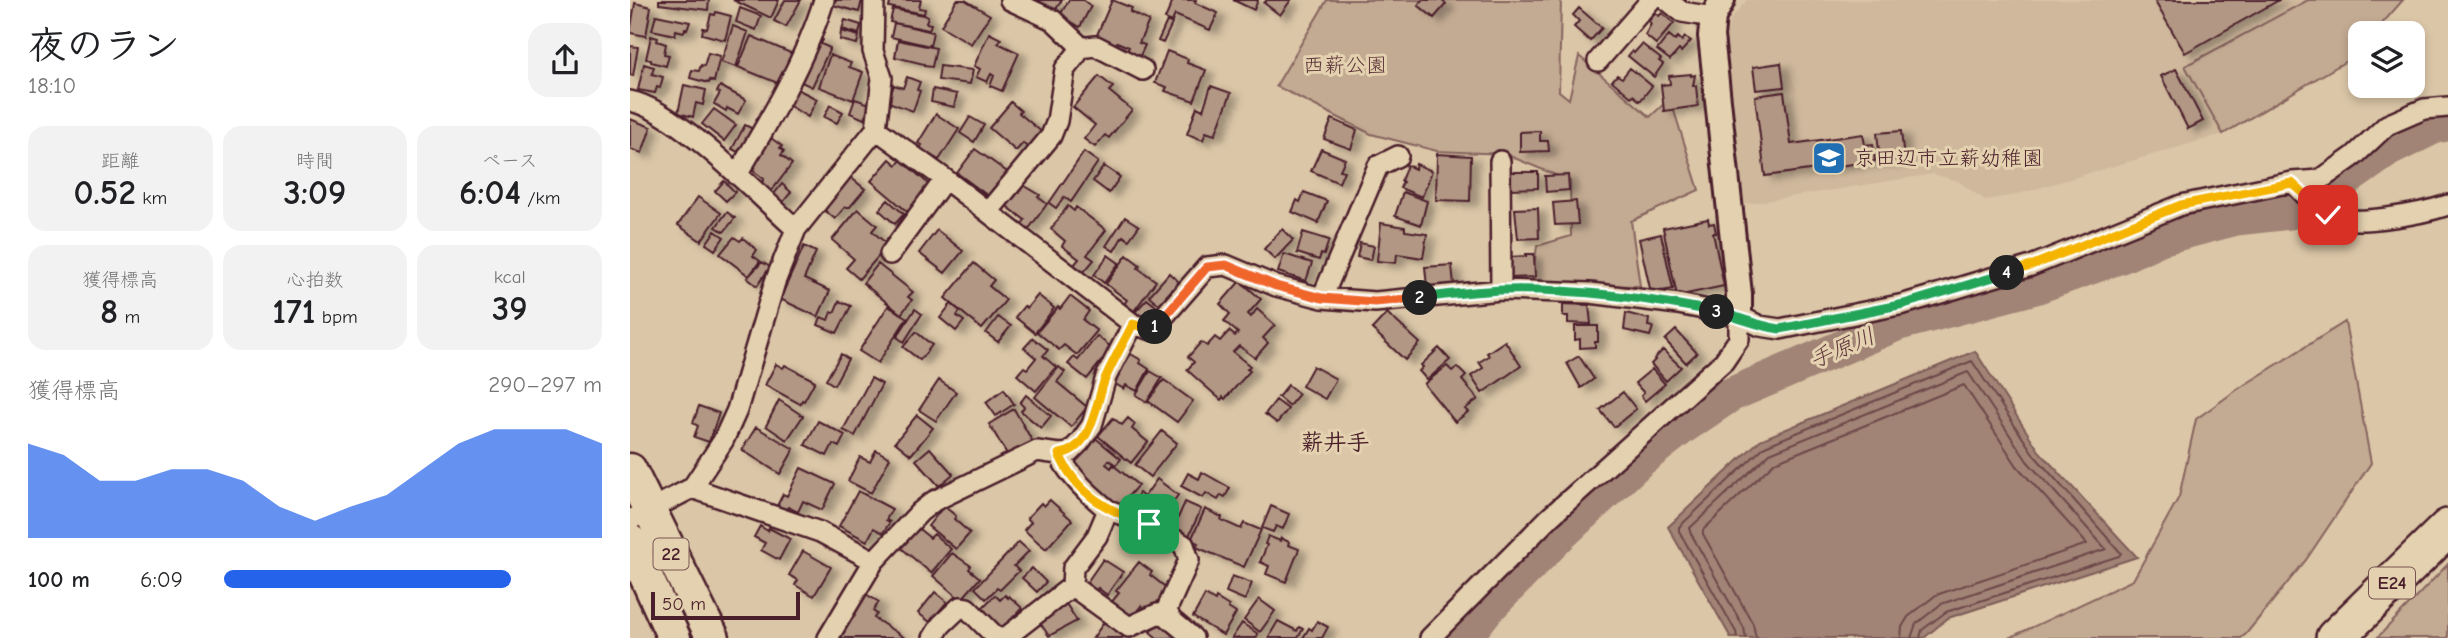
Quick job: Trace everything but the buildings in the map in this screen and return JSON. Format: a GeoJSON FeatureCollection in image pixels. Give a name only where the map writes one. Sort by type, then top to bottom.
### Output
{"type":"FeatureCollection","features":[{"type":"Feature","properties":{"kind":"highway","name":"E24"},"geometry":{"type":"LineString","coordinates":[[2335,638],[2448,528]]}},
{"type":"Feature","properties":{"kind":"main road","name":"22"},"geometry":{"type":"LineString","coordinates":[[630,470],[639,515],[713,638]]}},
{"type":"Feature","properties":{"kind":"main road","name":"22"},"geometry":{"type":"LineString","coordinates":[[630,541],[674,638]]}},
{"type":"Feature","properties":{"kind":"street"},"geometry":{"type":"LineString","coordinates":[[737,175],[808,43],[824,0]]}},
{"type":"Feature","properties":{"kind":"street"},"geometry":{"type":"LineString","coordinates":[[639,515],[691,488],[723,441],[737,410],[775,282],[796,229],[876,129],[882,78],[873,51],[874,0]]}},
{"type":"Feature","properties":{"kind":"street"},"geometry":{"type":"LineString","coordinates":[[988,212],[1051,136],[1057,121],[1065,69],[1079,48],[1054,20],[1010,0]]}},
{"type":"Feature","properties":{"kind":"street"},"geometry":{"type":"LineString","coordinates":[[1598,61],[1651,0]]}},
{"type":"Feature","properties":{"kind":"street"},"geometry":{"type":"LineString","coordinates":[[1438,635],[1550,517],[1724,361],[1739,339],[1738,293],[1711,36],[1718,9],[1682,12],[1667,0]]}},
{"type":"Feature","properties":{"kind":"street"},"geometry":{"type":"LineString","coordinates":[[1079,48],[1096,46],[1143,71]]}},
{"type":"Feature","properties":{"kind":"street"},"geometry":{"type":"LineString","coordinates":[[630,102],[643,104],[668,117],[796,229]]}},
{"type":"Feature","properties":{"kind":"street"},"geometry":{"type":"LineString","coordinates":[[876,129],[945,178],[1133,324],[1152,330],[1207,267],[1226,265],[1276,286],[1322,298],[1375,302],[1502,290],[1590,293],[1678,304],[1780,329],[1904,304],[2031,266],[2181,205],[2320,180],[2354,156],[2387,125],[2424,109],[2448,107]]}},
{"type":"Feature","properties":{"kind":"street"},"geometry":{"type":"LineString","coordinates":[[1322,298],[1378,166],[1398,156]]}},
{"type":"Feature","properties":{"kind":"street"},"geometry":{"type":"LineString","coordinates":[[1500,161],[1502,290]]}},
{"type":"Feature","properties":{"kind":"street"},"geometry":{"type":"LineString","coordinates":[[890,254],[945,178]]}},
{"type":"Feature","properties":{"kind":"street"},"geometry":{"type":"LineString","coordinates":[[2296,186],[2328,215],[2339,219],[2367,220],[2429,211],[2448,205]]}},
{"type":"Feature","properties":{"kind":"street"},"geometry":{"type":"LineString","coordinates":[[828,638],[874,561],[919,512],[933,501],[1037,451],[1069,453],[1080,442],[1092,425],[1106,377],[1133,324]]}},
{"type":"Feature","properties":{"kind":"street"},"geometry":{"type":"LineString","coordinates":[[1059,454],[1064,466],[1083,489],[1108,510],[1149,524],[1184,545],[1189,560],[1167,609],[1169,618],[1194,638]]}},
{"type":"Feature","properties":{"kind":"street"},"geometry":{"type":"LineString","coordinates":[[691,488],[820,532],[874,561]]}},
{"type":"Feature","properties":{"kind":"street"},"geometry":{"type":"LineString","coordinates":[[1005,638],[1072,586],[1073,568],[1097,536],[1108,510]]}},
{"type":"Feature","properties":{"kind":"street"},"geometry":{"type":"LineString","coordinates":[[1072,586],[1129,627],[1157,614],[1169,615]]}},
{"type":"Feature","properties":{"kind":"street"},"geometry":{"type":"LineString","coordinates":[[933,638],[941,625],[960,607],[967,608],[997,638]]}},
{"type":"Feature","properties":{"kind":"shaded area"},"geometry":{"type":"Polygon","coordinates":[[[1747,0],[2308,0],[2185,66],[2223,134],[2015,195],[1985,200],[1958,181],[1933,174],[1745,204],[1723,61],[1724,40],[1731,19],[1747,0]]]}},
{"type":"Feature","properties":{"kind":"green space","name":"西薪公園"},"geometry":{"type":"Polygon","coordinates":[[[1327,0],[1561,0],[1559,91],[1569,99],[1579,56],[1650,117],[1670,98],[1699,190],[1631,221],[1640,286],[1532,281],[1537,246],[1571,236],[1570,181],[1505,154],[1437,151],[1371,134],[1276,86],[1327,0]]]}},
{"type":"Feature","properties":{"kind":"green space"},"geometry":{"type":"Polygon","coordinates":[[[2308,0],[2403,0],[2385,21],[2348,21],[2348,60],[2223,134],[2185,66],[2308,0]]]}},
{"type":"Feature","properties":{"kind":"green space"},"geometry":{"type":"Polygon","coordinates":[[[2345,322],[2371,463],[2306,560],[2246,634],[2241,638],[2009,638],[2133,580],[2179,497],[2196,419],[2238,389],[2345,322]]]}},
{"type":"Feature","properties":{"kind":"green space"},"geometry":{"type":"Polygon","coordinates":[[[2448,564],[2448,638],[2377,638],[2448,564]]]}},
{"type":"Feature","properties":{"kind":"water"},"geometry":{"type":"Polygon","coordinates":[[[1975,351],[2039,451],[2137,557],[1948,618],[1924,638],[1731,638],[1668,527],[1760,440],[1975,351]]]}},
{"type":"Feature","properties":{"kind":"waterway","name":"手原川"},"geometry":{"type":"LineString","coordinates":[[1464,638],[1486,610],[1559,536],[1639,461],[1730,395],[1899,323],[2035,287],[2121,256],[2160,238],[2236,218],[2290,212],[2331,190],[2389,149],[2435,126],[2448,124]]}},
{"type":"Feature","properties":{"kind":"place","name":"京田辺市立薪幼稚園"},"geometry":{"type":"Point","coordinates":[1829,158]}},
{"type":"Feature","properties":{"kind":"district","name":"薪井手"},"geometry":{"type":"Point","coordinates":[1335,442]}},
{"type":"Feature","properties":{"kind":"route"},"geometry":{"type":"LineString","coordinates":[[1149,524],[1108,510],[1083,489],[1064,466],[1059,454],[1069,453],[1092,425],[1106,377],[1133,324],[1152,330],[1207,267],[1226,265],[1276,286],[1322,298],[1375,302],[1502,290],[1590,293],[1678,304],[1780,329],[1904,304],[2031,266],[2181,205],[2292,183],[2328,215]]}}]}
